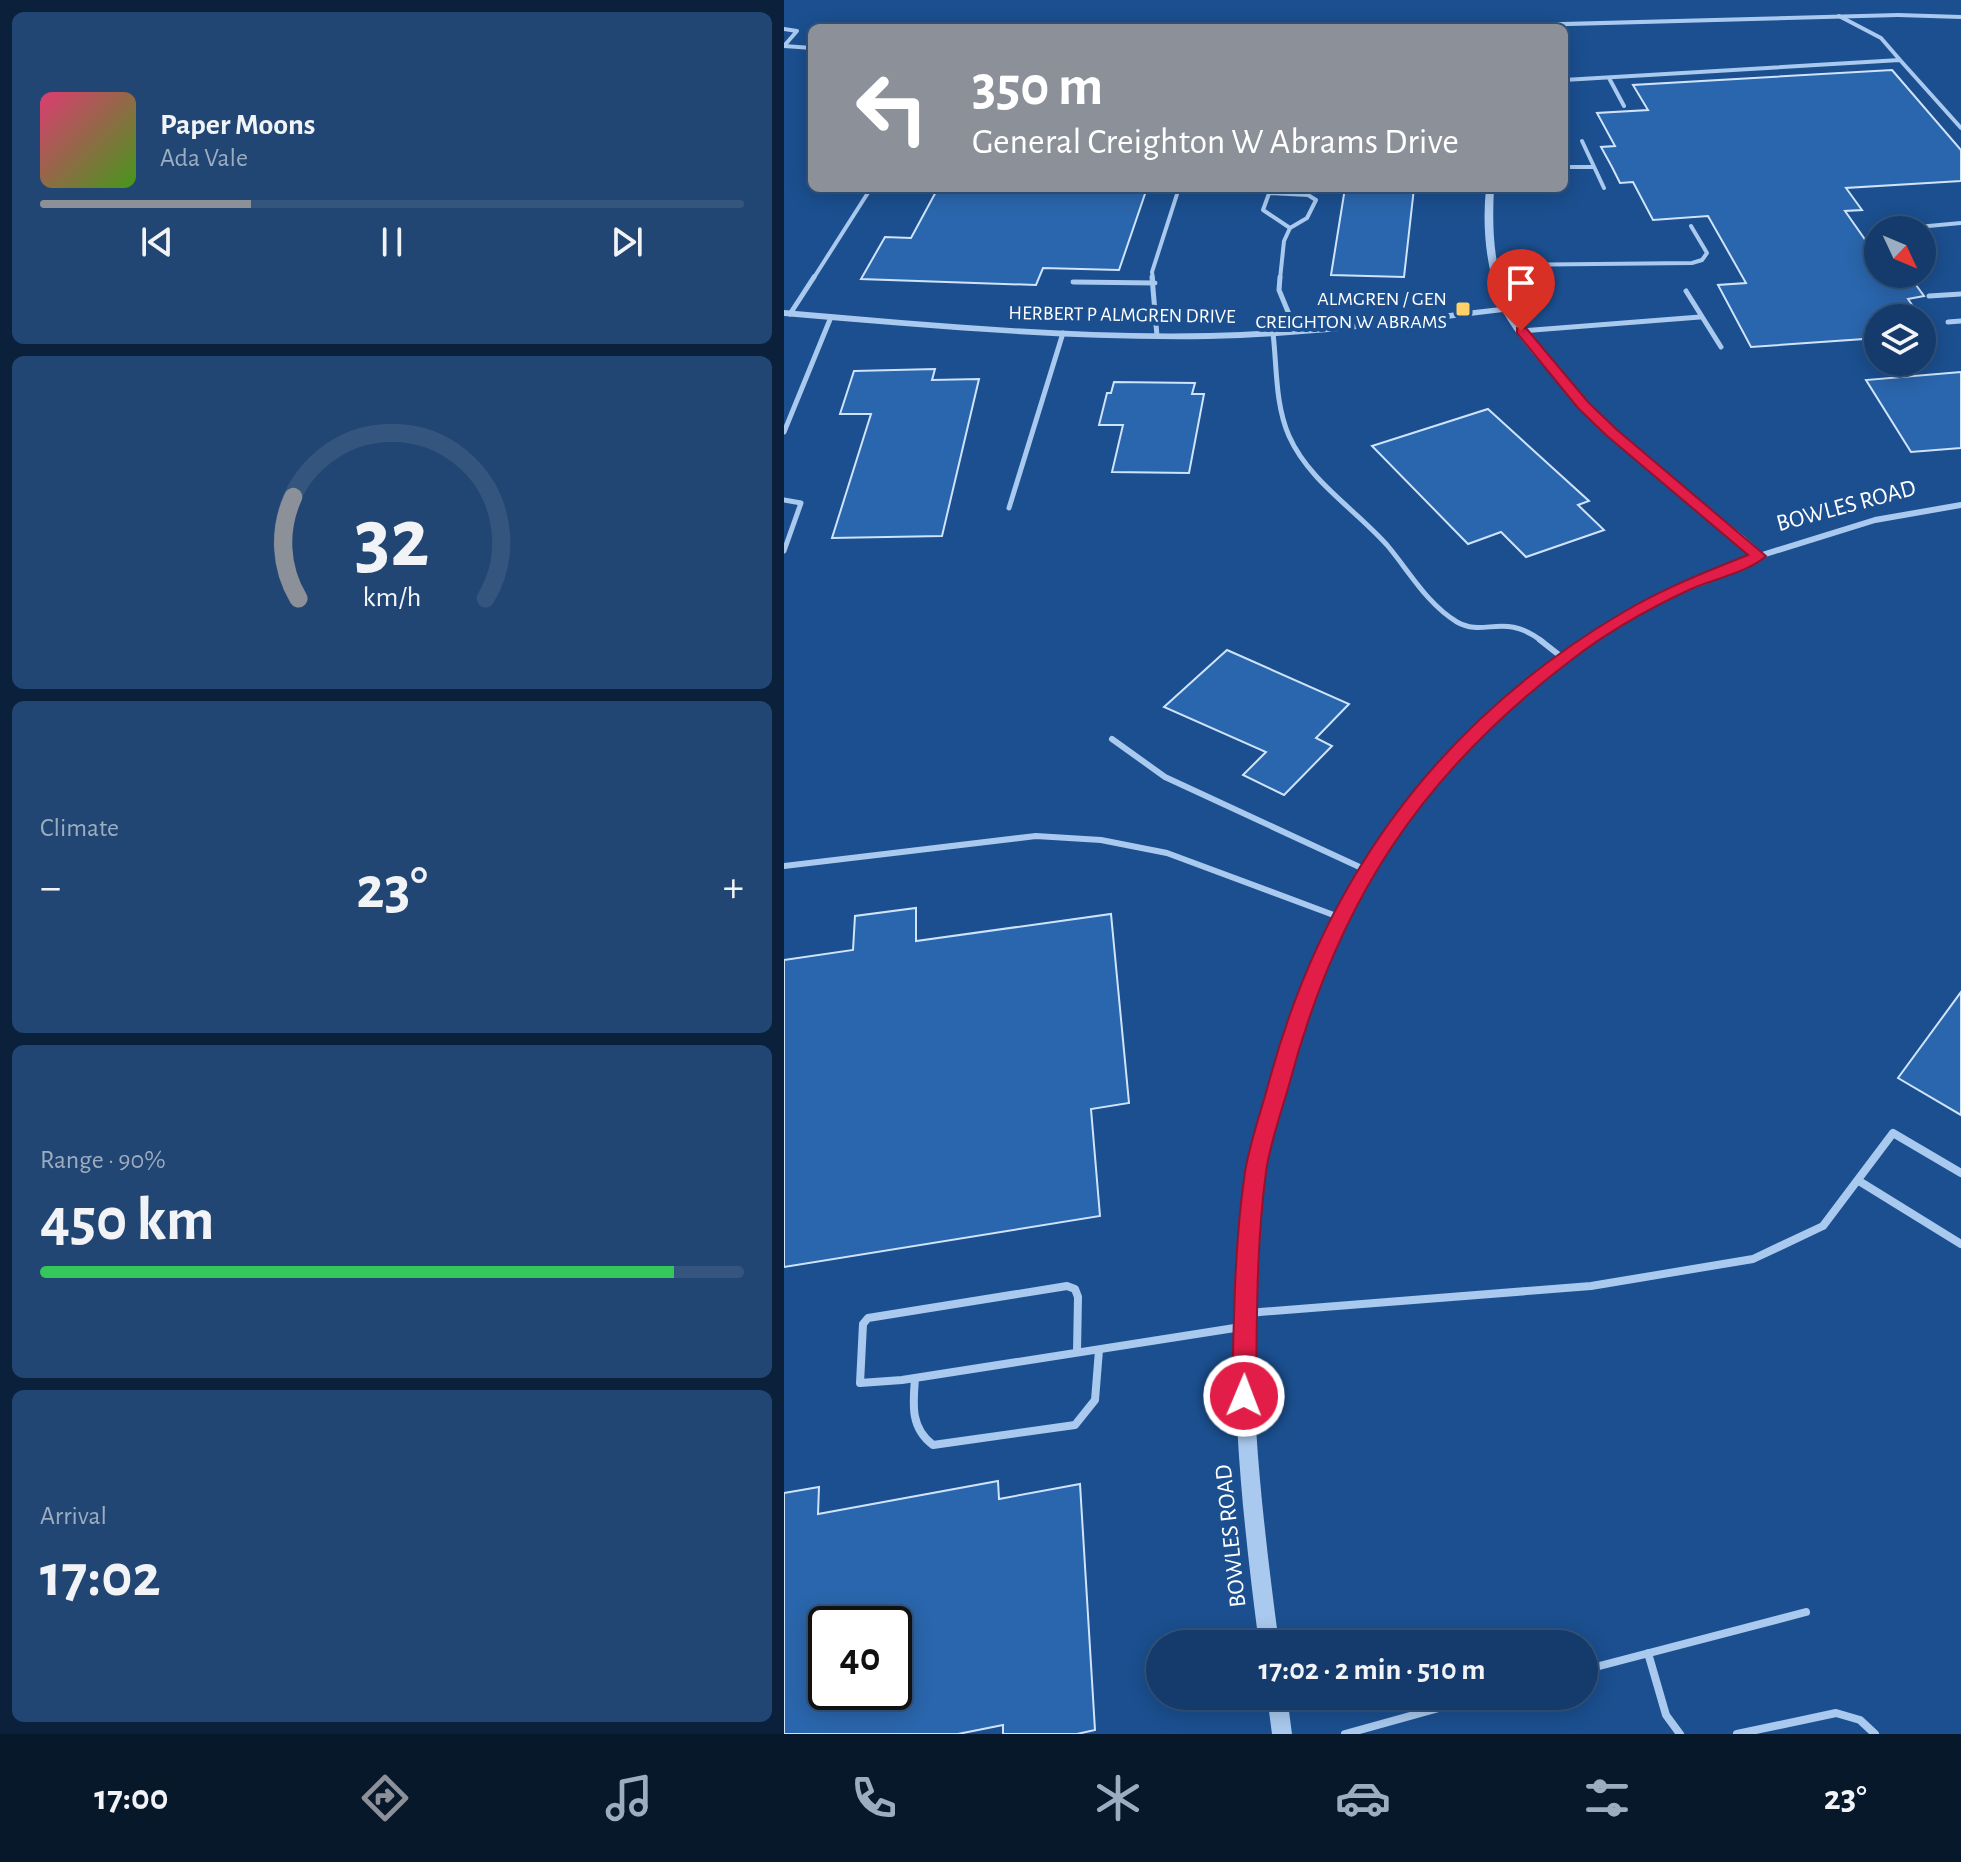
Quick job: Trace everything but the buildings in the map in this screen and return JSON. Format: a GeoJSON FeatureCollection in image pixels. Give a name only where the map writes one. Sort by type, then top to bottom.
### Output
{"type":"FeatureCollection","features":[{"type":"Feature","properties":{"kind":"street"},"geometry":{"type":"LineString","coordinates":[[1568,25],[1839,16],[1961,17]]}},
{"type":"Feature","properties":{"kind":"street"},"geometry":{"type":"LineString","coordinates":[[784,46],[808,48]]}},
{"type":"Feature","properties":{"kind":"street"},"geometry":{"type":"LineString","coordinates":[[1490,192],[1487,214],[1494,265],[1507,309],[1521,331],[1583,405],[1611,432],[1759,556]]}},
{"type":"Feature","properties":{"kind":"street","name":"HERBERT P ALMGREN DRIVE"},"geometry":{"type":"LineString","coordinates":[[787,313],[1063,333],[1157,336],[1273,333],[1507,309]]}},
{"type":"Feature","properties":{"kind":"street","name":"BOWLES ROAD"},"geometry":{"type":"LineString","coordinates":[[1267,1630],[1248,1471],[1244,1396],[1247,1250],[1256,1168],[1294,1027],[1339,917],[1366,870],[1407,808],[1456,751],[1515,694],[1563,658],[1656,600],[1759,556],[1875,520],[1961,505]]}},
{"type":"Feature","properties":{"kind":"street"},"geometry":{"type":"LineString","coordinates":[[1279,1710],[1282,1734]]}},
{"type":"Feature","properties":{"kind":"lane"},"geometry":{"type":"LineString","coordinates":[[1839,16],[1877,34],[1889,44],[1961,128]]}},
{"type":"Feature","properties":{"kind":"lane"},"geometry":{"type":"LineString","coordinates":[[784,29],[797,31],[784,46]]}},
{"type":"Feature","properties":{"kind":"lane"},"geometry":{"type":"LineString","coordinates":[[1568,80],[1900,60]]}},
{"type":"Feature","properties":{"kind":"lane"},"geometry":{"type":"LineString","coordinates":[[1609,78],[1624,106]]}},
{"type":"Feature","properties":{"kind":"lane"},"geometry":{"type":"LineString","coordinates":[[1582,141],[1604,188]]}},
{"type":"Feature","properties":{"kind":"lane"},"geometry":{"type":"LineString","coordinates":[[1568,167],[1594,167]]}},
{"type":"Feature","properties":{"kind":"lane"},"geometry":{"type":"LineString","coordinates":[[787,313],[868,192]]}},
{"type":"Feature","properties":{"kind":"lane"},"geometry":{"type":"LineString","coordinates":[[1157,336],[1152,272],[1178,192]]}},
{"type":"Feature","properties":{"kind":"lane"},"geometry":{"type":"LineString","coordinates":[[1269,192],[1263,210],[1290,228]]}},
{"type":"Feature","properties":{"kind":"lane"},"geometry":{"type":"LineString","coordinates":[[1285,192],[1308,195],[1316,200],[1307,218],[1290,228],[1284,241],[1279,290],[1296,331]]}},
{"type":"Feature","properties":{"kind":"lane"},"geometry":{"type":"LineString","coordinates":[[1936,225],[1961,223]]}},
{"type":"Feature","properties":{"kind":"lane"},"geometry":{"type":"LineString","coordinates":[[1494,265],[1692,263],[1702,260],[1707,253],[1691,226]]}},
{"type":"Feature","properties":{"kind":"lane"},"geometry":{"type":"LineString","coordinates":[[1073,282],[1155,283]]}},
{"type":"Feature","properties":{"kind":"lane"},"geometry":{"type":"LineString","coordinates":[[1686,291],[1721,347]]}},
{"type":"Feature","properties":{"kind":"lane"},"geometry":{"type":"LineString","coordinates":[[1929,296],[1961,294]]}},
{"type":"Feature","properties":{"kind":"lane"},"geometry":{"type":"LineString","coordinates":[[784,432],[831,317]]}},
{"type":"Feature","properties":{"kind":"lane"},"geometry":{"type":"LineString","coordinates":[[1521,331],[1700,317]]}},
{"type":"Feature","properties":{"kind":"lane"},"geometry":{"type":"LineString","coordinates":[[1948,322],[1961,321]]}},
{"type":"Feature","properties":{"kind":"lane"},"geometry":{"type":"LineString","coordinates":[[1009,508],[1063,333]]}},
{"type":"Feature","properties":{"kind":"lane"},"geometry":{"type":"LineString","coordinates":[[1273,333],[1280,376],[1280,408],[1291,439],[1309,467],[1384,542],[1440,610],[1470,628],[1519,623],[1563,658]]}},
{"type":"Feature","properties":{"kind":"lane"},"geometry":{"type":"LineString","coordinates":[[784,500],[801,503],[784,551]]}},
{"type":"Feature","properties":{"kind":"lane"},"geometry":{"type":"LineString","coordinates":[[1112,739],[1165,777],[1366,870]]}},
{"type":"Feature","properties":{"kind":"lane"},"geometry":{"type":"LineString","coordinates":[[784,866],[1036,836],[1101,840],[1167,853],[1339,917]]}},
{"type":"Feature","properties":{"kind":"lane"},"geometry":{"type":"LineString","coordinates":[[1077,1352],[1078,1297],[1075,1289],[1067,1286],[868,1318],[863,1324],[860,1383],[915,1378],[1099,1350],[1245,1320],[1591,1286],[1753,1259],[1823,1226],[1893,1133],[1961,1173]]}},
{"type":"Feature","properties":{"kind":"lane"},"geometry":{"type":"LineString","coordinates":[[1859,1181],[1961,1244]]}},
{"type":"Feature","properties":{"kind":"lane"},"geometry":{"type":"LineString","coordinates":[[915,1378],[916,1427],[920,1437],[933,1445],[1075,1425],[1091,1411],[1098,1391],[1099,1350]]}},
{"type":"Feature","properties":{"kind":"lane"},"geometry":{"type":"LineString","coordinates":[[1598,1666],[1806,1612]]}},
{"type":"Feature","properties":{"kind":"lane"},"geometry":{"type":"LineString","coordinates":[[1648,1653],[1666,1715],[1680,1734]]}},
{"type":"Feature","properties":{"kind":"lane"},"geometry":{"type":"LineString","coordinates":[[1345,1734],[1432,1710]]}},
{"type":"Feature","properties":{"kind":"lane"},"geometry":{"type":"LineString","coordinates":[[1737,1734],[1836,1713],[1860,1720],[1875,1734]]}},
{"type":"Feature","properties":{"kind":"place","name":"ALMGREN / GEN CREIGHTON W ABRAMS"},"geometry":{"type":"Point","coordinates":[1463,309]}},
{"type":"Feature","properties":{"kind":"route"},"geometry":{"type":"LineString","coordinates":[[1244,1396],[1247,1250],[1256,1168],[1275,1092],[1311,979],[1339,917],[1369,864],[1407,808],[1443,766],[1515,694],[1629,615],[1684,587],[1759,556],[1611,432],[1583,405],[1521,331]]}}]}
